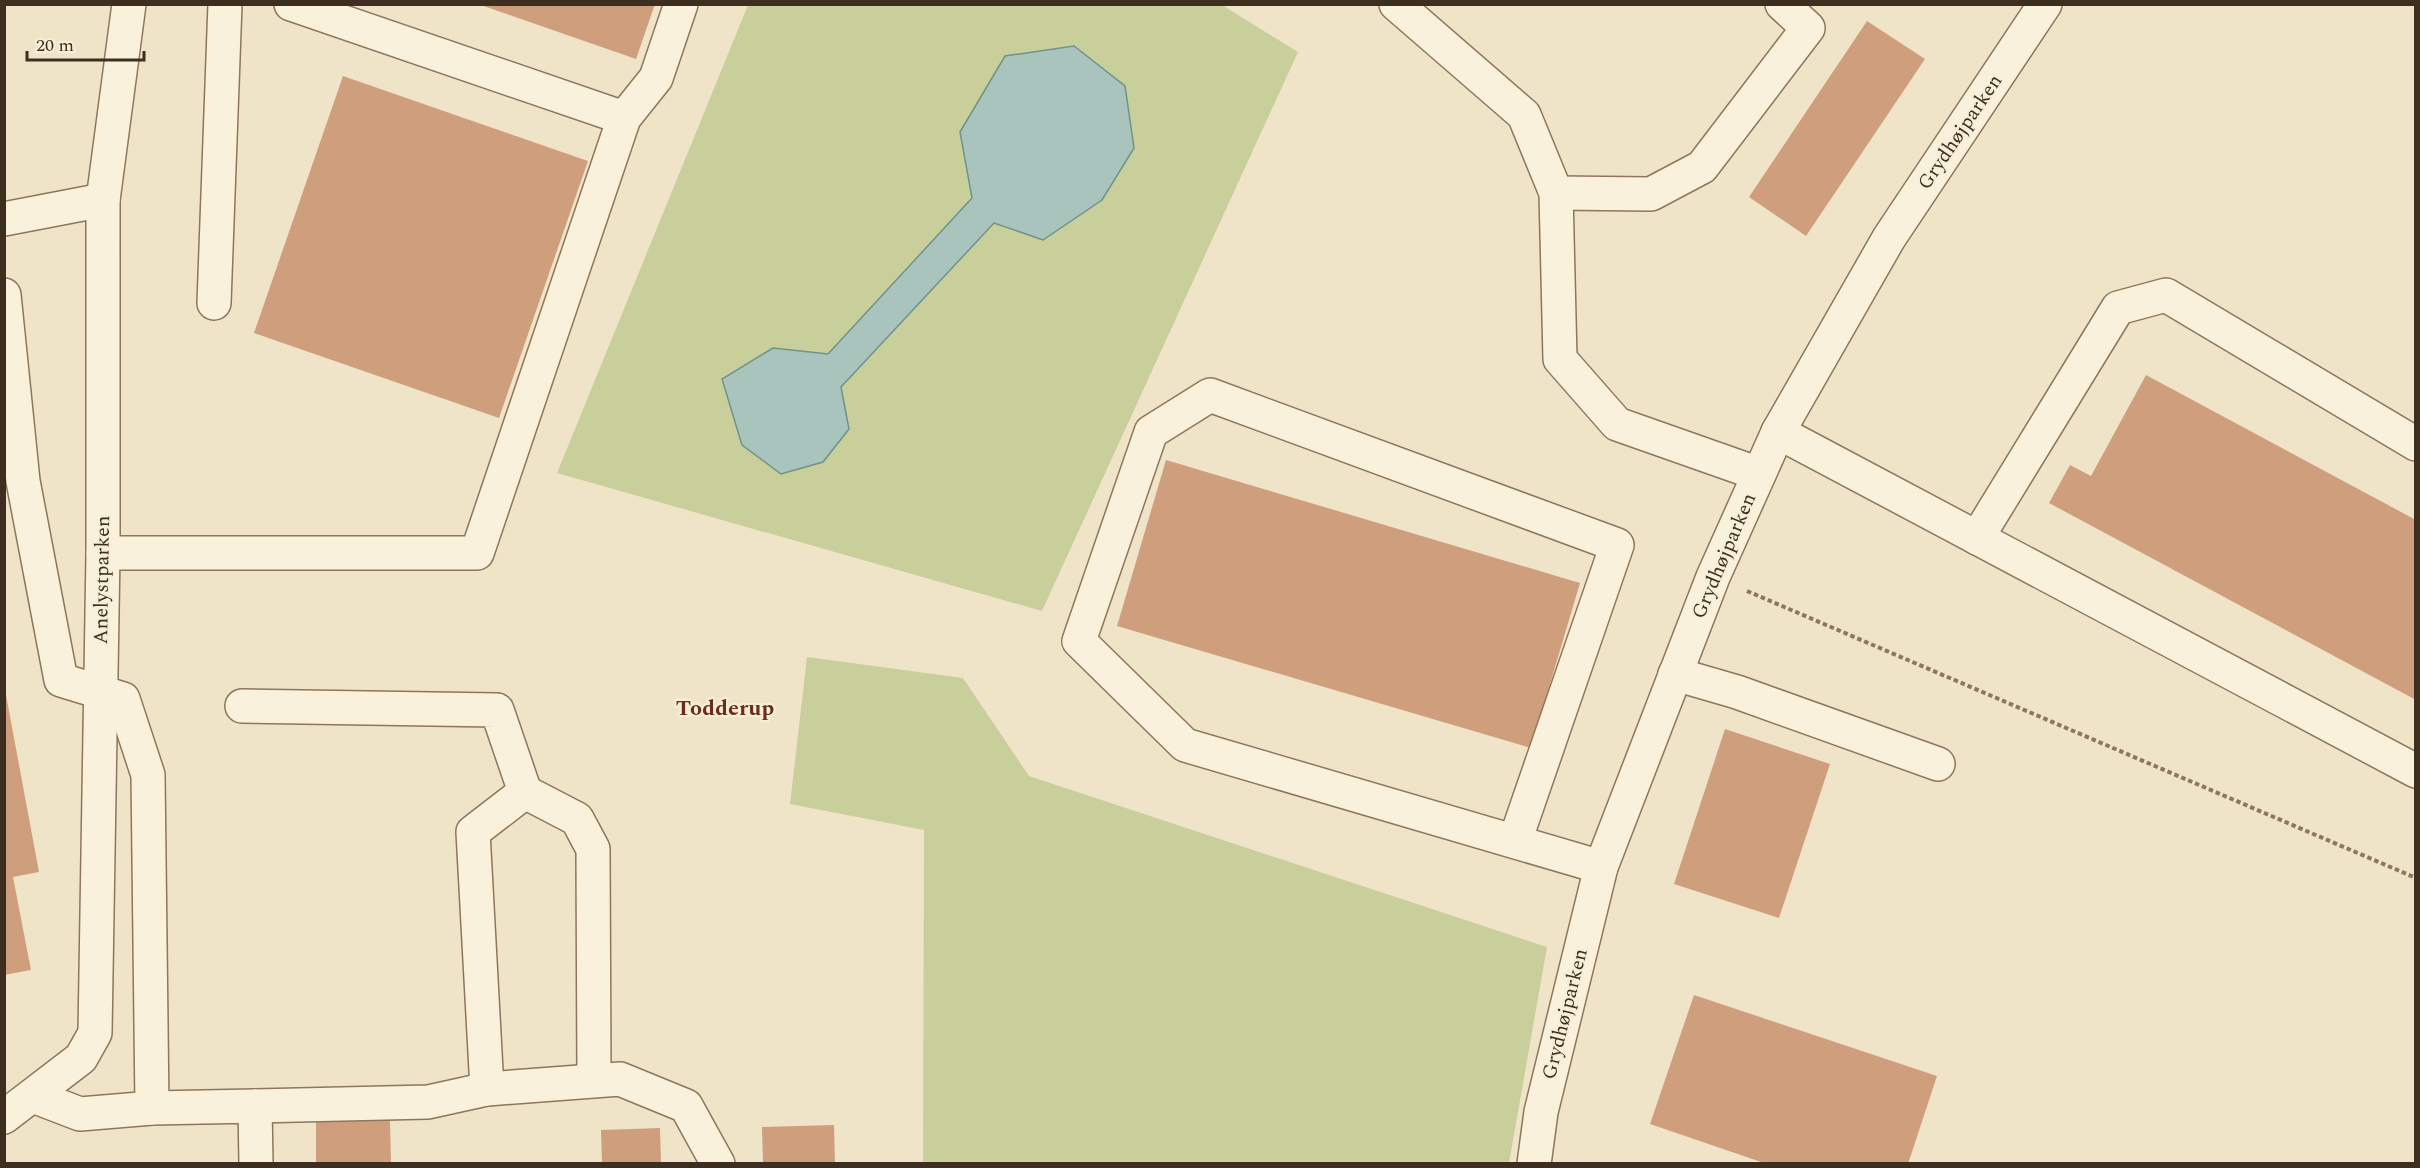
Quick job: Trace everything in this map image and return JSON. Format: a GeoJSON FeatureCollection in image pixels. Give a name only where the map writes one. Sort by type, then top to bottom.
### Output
{"type":"FeatureCollection","features":[{"type":"Feature","properties":{"kind":"street","name":"Anelystparken"},"geometry":{"type":"LineString","coordinates":[[4,1117],[81,1058],[94,1033],[103,553],[103,200],[129,4]]}},
{"type":"Feature","properties":{"kind":"street"},"geometry":{"type":"LineString","coordinates":[[214,303],[225,4]]}},
{"type":"Feature","properties":{"kind":"street"},"geometry":{"type":"LineString","coordinates":[[291,4],[624,118]]}},
{"type":"Feature","properties":{"kind":"street"},"geometry":{"type":"LineString","coordinates":[[103,553],[477,553],[624,118],[656,78],[681,4]]}},
{"type":"Feature","properties":{"kind":"street"},"geometry":{"type":"LineString","coordinates":[[1396,4],[1524,115],[1556,193],[1560,358],[1617,424],[1759,474]]}},
{"type":"Feature","properties":{"kind":"street"},"geometry":{"type":"LineString","coordinates":[[1556,193],[1651,194],[1702,167],[1808,28],[1782,4]]}},
{"type":"Feature","properties":{"kind":"street","name":"Grydhøjparken"},"geometry":{"type":"LineString","coordinates":[[1534,1164],[1541,1112],[1601,867],[1713,577],[1778,432],[1889,238],[2045,4]]}},
{"type":"Feature","properties":{"kind":"street"},"geometry":{"type":"LineString","coordinates":[[4,219],[103,200]]}},
{"type":"Feature","properties":{"kind":"street"},"geometry":{"type":"LineString","coordinates":[[4,295],[22,481],[61,680],[123,699],[148,775],[152,1108]]}},
{"type":"Feature","properties":{"kind":"street"},"geometry":{"type":"LineString","coordinates":[[1977,538],[2118,308],[2166,295],[2415,444]]}},
{"type":"Feature","properties":{"kind":"street"},"geometry":{"type":"LineString","coordinates":[[1515,841],[1617,545],[1210,395],[1151,432],[1079,641],[1185,745],[1601,867]]}},
{"type":"Feature","properties":{"kind":"street"},"geometry":{"type":"LineString","coordinates":[[1778,432],[2415,771]]}},
{"type":"Feature","properties":{"kind":"street"},"geometry":{"type":"LineString","coordinates":[[1675,674],[1737,692],[1938,764]]}},
{"type":"Feature","properties":{"kind":"street"},"geometry":{"type":"LineString","coordinates":[[242,706],[497,710],[525,792],[577,819],[593,849],[594,1080]]}},
{"type":"Feature","properties":{"kind":"street"},"geometry":{"type":"LineString","coordinates":[[487,1089],[473,832],[525,792]]}},
{"type":"Feature","properties":{"kind":"street"},"geometry":{"type":"LineString","coordinates":[[33,1096],[80,1114],[152,1108],[428,1102],[487,1089],[620,1079],[687,1106],[718,1164]]}},
{"type":"Feature","properties":{"kind":"street"},"geometry":{"type":"LineString","coordinates":[[255,1106],[256,1164]]}},
{"type":"Feature","properties":{"kind":"path"},"geometry":{"type":"LineString","coordinates":[[1713,577],[2415,878]]}},
{"type":"Feature","properties":{"kind":"green space"},"geometry":{"type":"Polygon","coordinates":[[[748,5],[1222,5],[1298,52],[1042,611],[557,473],[748,5]]]}},
{"type":"Feature","properties":{"kind":"green space"},"geometry":{"type":"Polygon","coordinates":[[[807,657],[963,678],[1029,776],[1547,947],[1509,1163],[923,1163],[924,830],[790,804],[807,657]]]}},
{"type":"Feature","properties":{"kind":"water"},"geometry":{"type":"Polygon","coordinates":[[[1074,46],[1125,86],[1134,148],[1102,200],[1043,240],[994,223],[841,387],[849,429],[823,462],[781,474],[742,445],[722,379],[773,348],[828,354],[972,198],[960,132],[1005,56],[1074,46]]]}},
{"type":"Feature","properties":{"kind":"building"},"geometry":{"type":"Polygon","coordinates":[[[478,4],[655,4],[636,59],[478,4]]]}},
{"type":"Feature","properties":{"kind":"building"},"geometry":{"type":"Polygon","coordinates":[[[1867,21],[1925,59],[1806,236],[1749,197],[1867,21]]]}},
{"type":"Feature","properties":{"kind":"building"},"geometry":{"type":"Polygon","coordinates":[[[343,76],[588,161],[499,418],[254,333],[343,76]]]}},
{"type":"Feature","properties":{"kind":"building"},"geometry":{"type":"Polygon","coordinates":[[[2146,375],[2416,520],[2416,700],[2049,503],[2070,465],[2091,476],[2146,375]]]}},
{"type":"Feature","properties":{"kind":"building"},"geometry":{"type":"Polygon","coordinates":[[[1166,460],[1580,583],[1531,748],[1117,626],[1166,460]]]}},
{"type":"Feature","properties":{"kind":"building"},"geometry":{"type":"Polygon","coordinates":[[[6,695],[39,872],[13,877],[31,970],[4,975],[6,695]]]}},
{"type":"Feature","properties":{"kind":"building"},"geometry":{"type":"Polygon","coordinates":[[[1725,729],[1830,764],[1779,918],[1674,884],[1725,729]]]}},
{"type":"Feature","properties":{"kind":"building"},"geometry":{"type":"Polygon","coordinates":[[[1694,995],[1937,1076],[1908,1164],[1767,1164],[1650,1124],[1694,995]]]}},
{"type":"Feature","properties":{"kind":"building"},"geometry":{"type":"Polygon","coordinates":[[[316,1119],[390,1119],[391,1164],[316,1164],[316,1119]]]}},
{"type":"Feature","properties":{"kind":"building"},"geometry":{"type":"Polygon","coordinates":[[[834,1125],[835,1164],[763,1164],[762,1127],[834,1125]]]}},
{"type":"Feature","properties":{"kind":"building"},"geometry":{"type":"Polygon","coordinates":[[[660,1128],[661,1164],[602,1164],[601,1130],[660,1128]]]}},
{"type":"Feature","properties":{"kind":"district","name":"Todderup"},"geometry":{"type":"Point","coordinates":[725,708]}}]}
